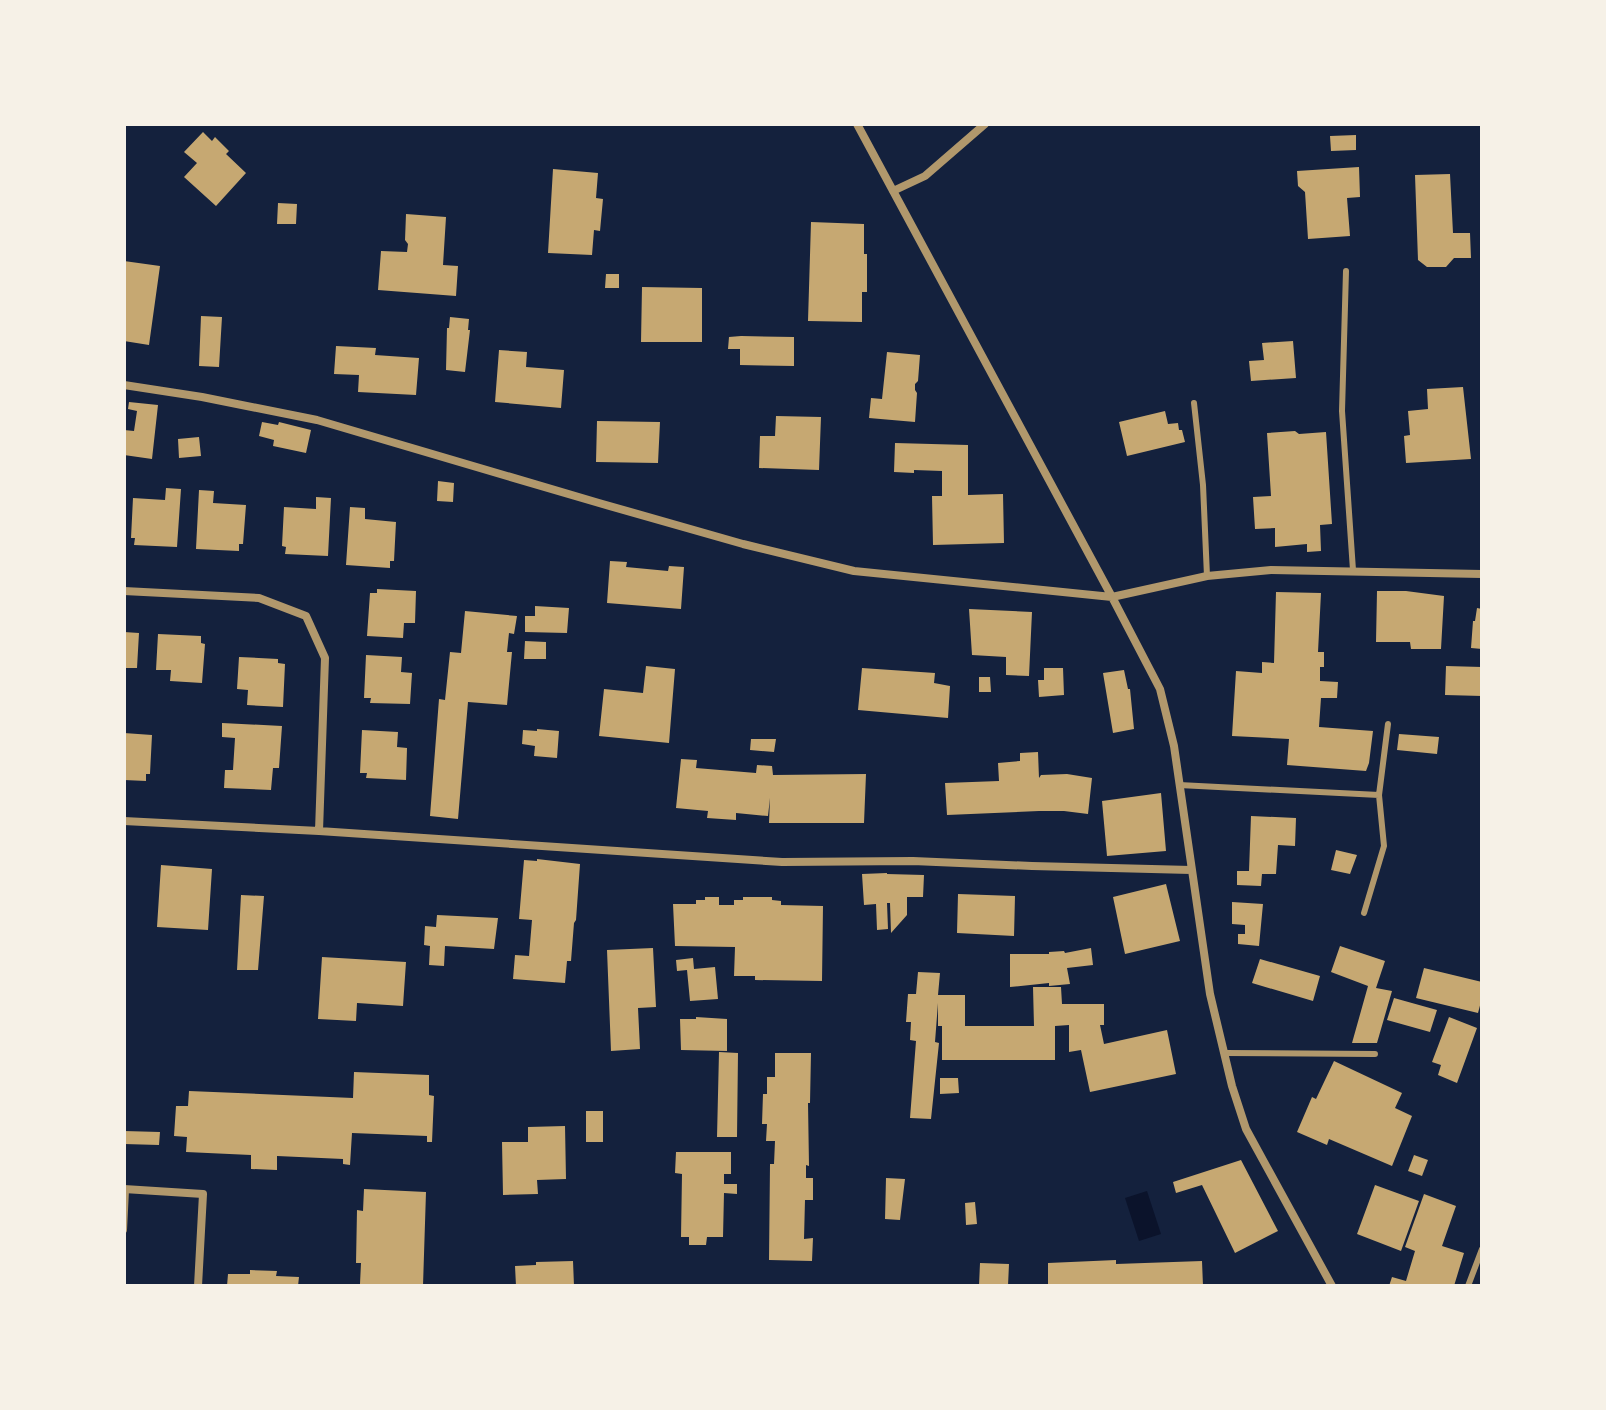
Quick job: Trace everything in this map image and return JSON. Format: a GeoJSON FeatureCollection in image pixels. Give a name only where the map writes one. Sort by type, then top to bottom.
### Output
{"type":"FeatureCollection","features":[{"type":"Feature","properties":{"kind":"street"},"geometry":{"type":"LineString","coordinates":[[857,124],[1160,689],[1174,746],[1210,994],[1224,1053],[1246,1129],[1332,1286]]}},
{"type":"Feature","properties":{"kind":"street"},"geometry":{"type":"LineString","coordinates":[[893,191],[925,176],[985,124]]}},
{"type":"Feature","properties":{"kind":"street"},"geometry":{"type":"LineString","coordinates":[[124,385],[317,420],[743,544],[854,571],[1112,597],[1207,576],[1271,570],[1482,574]]}},
{"type":"Feature","properties":{"kind":"street"},"geometry":{"type":"LineString","coordinates":[[124,591],[259,598],[306,616],[325,658],[319,831]]}},
{"type":"Feature","properties":{"kind":"street"},"geometry":{"type":"LineString","coordinates":[[124,821],[782,862],[913,861],[1191,870]]}},
{"type":"Feature","properties":{"kind":"street"},"geometry":{"type":"LineString","coordinates":[[125,1190],[203,1194],[198,1286]]}},
{"type":"Feature","properties":{"kind":"lane"},"geometry":{"type":"LineString","coordinates":[[1346,271],[1342,411],[1353,570]]}},
{"type":"Feature","properties":{"kind":"lane"},"geometry":{"type":"LineString","coordinates":[[1194,403],[1203,485],[1207,576]]}},
{"type":"Feature","properties":{"kind":"lane"},"geometry":{"type":"LineString","coordinates":[[1364,913],[1384,846],[1379,795],[1388,724]]}},
{"type":"Feature","properties":{"kind":"lane"},"geometry":{"type":"LineString","coordinates":[[1179,785],[1379,795]]}},
{"type":"Feature","properties":{"kind":"lane"},"geometry":{"type":"LineString","coordinates":[[1224,1053],[1375,1054]]}},
{"type":"Feature","properties":{"kind":"lane"},"geometry":{"type":"LineString","coordinates":[[124,1230],[125,1190]]}},
{"type":"Feature","properties":{"kind":"lane"},"geometry":{"type":"LineString","coordinates":[[1468,1286],[1482,1249]]}},
{"type":"Feature","properties":{"kind":"water"},"geometry":{"type":"Polygon","coordinates":[[[1147,1191],[1161,1234],[1139,1241],[1125,1198],[1147,1191]]]}},
{"type":"Feature","properties":{"kind":"building"},"geometry":{"type":"Polygon","coordinates":[[[203,132],[212,141],[215,137],[229,151],[226,154],[246,173],[216,206],[184,177],[197,163],[184,152],[203,132]]]}},
{"type":"Feature","properties":{"kind":"building"},"geometry":{"type":"Polygon","coordinates":[[[1356,135],[1356,150],[1331,151],[1330,136],[1356,135]]]}},
{"type":"Feature","properties":{"kind":"building"},"geometry":{"type":"Polygon","coordinates":[[[1359,167],[1360,197],[1347,198],[1350,236],[1308,239],[1305,192],[1298,186],[1297,171],[1359,167]]]}},
{"type":"Feature","properties":{"kind":"building"},"geometry":{"type":"Polygon","coordinates":[[[553,169],[598,173],[596,198],[603,199],[600,231],[594,230],[592,255],[548,253],[553,169]]]}},
{"type":"Feature","properties":{"kind":"building"},"geometry":{"type":"Polygon","coordinates":[[[1450,174],[1453,233],[1470,233],[1471,258],[1454,258],[1446,267],[1427,267],[1418,260],[1415,175],[1450,174]]]}},
{"type":"Feature","properties":{"kind":"building"},"geometry":{"type":"Polygon","coordinates":[[[278,203],[297,204],[296,224],[277,224],[278,203]]]}},
{"type":"Feature","properties":{"kind":"building"},"geometry":{"type":"Polygon","coordinates":[[[406,214],[446,217],[443,265],[458,266],[456,296],[378,290],[381,251],[407,252],[406,214]]]}},
{"type":"Feature","properties":{"kind":"building"},"geometry":{"type":"Polygon","coordinates":[[[811,222],[864,224],[867,292],[862,292],[862,322],[808,321],[811,222]]]}},
{"type":"Feature","properties":{"kind":"building"},"geometry":{"type":"Polygon","coordinates":[[[124,261],[160,266],[149,345],[124,341],[124,261]]]}},
{"type":"Feature","properties":{"kind":"building"},"geometry":{"type":"Polygon","coordinates":[[[606,274],[619,274],[619,288],[605,288],[606,274]]]}},
{"type":"Feature","properties":{"kind":"building"},"geometry":{"type":"Polygon","coordinates":[[[642,287],[702,288],[702,342],[641,342],[642,287]]]}},
{"type":"Feature","properties":{"kind":"building"},"geometry":{"type":"Polygon","coordinates":[[[201,316],[222,317],[219,367],[199,366],[201,316]]]}},
{"type":"Feature","properties":{"kind":"building"},"geometry":{"type":"Polygon","coordinates":[[[450,317],[469,319],[465,372],[446,370],[450,317]]]}},
{"type":"Feature","properties":{"kind":"building"},"geometry":{"type":"Polygon","coordinates":[[[729,337],[794,337],[794,366],[740,365],[740,349],[728,349],[729,337]]]}},
{"type":"Feature","properties":{"kind":"building"},"geometry":{"type":"Polygon","coordinates":[[[1293,341],[1296,378],[1251,381],[1249,361],[1264,360],[1262,343],[1293,341]]]}},
{"type":"Feature","properties":{"kind":"building"},"geometry":{"type":"Polygon","coordinates":[[[336,346],[376,348],[375,355],[419,358],[416,395],[358,392],[359,375],[334,374],[336,346]]]}},
{"type":"Feature","properties":{"kind":"building"},"geometry":{"type":"Polygon","coordinates":[[[499,350],[527,352],[526,367],[564,370],[561,408],[495,402],[499,350]]]}},
{"type":"Feature","properties":{"kind":"building"},"geometry":{"type":"Polygon","coordinates":[[[887,352],[920,355],[918,381],[915,384],[915,422],[869,418],[871,398],[882,399],[887,352]]]}},
{"type":"Feature","properties":{"kind":"building"},"geometry":{"type":"Polygon","coordinates":[[[1463,387],[1471,459],[1406,463],[1404,436],[1410,435],[1408,411],[1428,409],[1427,389],[1463,387]]]}},
{"type":"Feature","properties":{"kind":"building"},"geometry":{"type":"Polygon","coordinates":[[[129,402],[158,405],[152,459],[124,455],[124,430],[134,431],[137,411],[128,409],[129,402]]]}},
{"type":"Feature","properties":{"kind":"building"},"geometry":{"type":"Polygon","coordinates":[[[1165,411],[1168,424],[1178,423],[1185,442],[1127,456],[1119,422],[1165,411]]]}},
{"type":"Feature","properties":{"kind":"building"},"geometry":{"type":"Polygon","coordinates":[[[776,416],[821,417],[819,470],[759,468],[760,436],[775,436],[776,416]]]}},
{"type":"Feature","properties":{"kind":"building"},"geometry":{"type":"Polygon","coordinates":[[[597,421],[660,422],[658,463],[596,462],[597,421]]]}},
{"type":"Feature","properties":{"kind":"building"},"geometry":{"type":"Polygon","coordinates":[[[262,422],[278,425],[279,422],[311,430],[306,453],[273,446],[274,440],[259,436],[262,422]]]}},
{"type":"Feature","properties":{"kind":"building"},"geometry":{"type":"Polygon","coordinates":[[[1295,431],[1299,434],[1326,432],[1332,524],[1320,525],[1321,551],[1307,552],[1307,544],[1275,547],[1275,528],[1255,529],[1253,497],[1271,496],[1267,433],[1295,431]]]}},
{"type":"Feature","properties":{"kind":"building"},"geometry":{"type":"Polygon","coordinates":[[[199,437],[201,456],[179,458],[178,439],[199,437]]]}},
{"type":"Feature","properties":{"kind":"building"},"geometry":{"type":"Polygon","coordinates":[[[895,443],[968,445],[968,495],[1003,494],[1004,543],[933,545],[932,496],[942,496],[942,471],[894,472],[895,443]]]}},
{"type":"Feature","properties":{"kind":"building"},"geometry":{"type":"Polygon","coordinates":[[[438,481],[454,483],[453,502],[437,501],[438,481]]]}},
{"type":"Feature","properties":{"kind":"building"},"geometry":{"type":"Polygon","coordinates":[[[166,488],[181,489],[177,547],[134,545],[135,538],[131,538],[133,498],[165,500],[166,488]]]}},
{"type":"Feature","properties":{"kind":"building"},"geometry":{"type":"Polygon","coordinates":[[[199,490],[214,491],[213,503],[246,505],[243,544],[239,544],[239,551],[196,549],[199,490]]]}},
{"type":"Feature","properties":{"kind":"building"},"geometry":{"type":"Polygon","coordinates":[[[316,497],[331,498],[328,556],[285,554],[286,547],[282,546],[284,507],[316,509],[316,497]]]}},
{"type":"Feature","properties":{"kind":"building"},"geometry":{"type":"Polygon","coordinates":[[[350,507],[365,508],[365,519],[396,522],[394,561],[390,561],[390,568],[346,565],[350,507]]]}},
{"type":"Feature","properties":{"kind":"building"},"geometry":{"type":"Polygon","coordinates":[[[610,561],[627,562],[626,567],[668,571],[669,566],[684,567],[681,609],[607,603],[610,561]]]}},
{"type":"Feature","properties":{"kind":"building"},"geometry":{"type":"Polygon","coordinates":[[[377,589],[416,591],[415,623],[404,623],[403,638],[367,636],[370,593],[377,593],[377,589]]]}},
{"type":"Feature","properties":{"kind":"building"},"geometry":{"type":"Polygon","coordinates":[[[1377,591],[1444,596],[1441,649],[1411,649],[1410,642],[1376,642],[1377,591]]]}},
{"type":"Feature","properties":{"kind":"building"},"geometry":{"type":"Polygon","coordinates":[[[1276,592],[1321,593],[1318,652],[1324,652],[1324,667],[1320,667],[1320,681],[1338,682],[1337,698],[1321,698],[1319,727],[1373,731],[1366,771],[1287,765],[1289,739],[1232,736],[1236,671],[1262,673],[1262,662],[1274,663],[1276,592]]]}},
{"type":"Feature","properties":{"kind":"building"},"geometry":{"type":"Polygon","coordinates":[[[535,606],[569,608],[567,633],[525,632],[525,616],[535,616],[535,606]]]}},
{"type":"Feature","properties":{"kind":"building"},"geometry":{"type":"Polygon","coordinates":[[[1477,608],[1482,609],[1482,649],[1471,648],[1477,608]]]}},
{"type":"Feature","properties":{"kind":"building"},"geometry":{"type":"Polygon","coordinates":[[[969,609],[1032,612],[1029,676],[1006,675],[1006,657],[972,655],[969,609]]]}},
{"type":"Feature","properties":{"kind":"building"},"geometry":{"type":"Polygon","coordinates":[[[465,611],[517,616],[514,634],[509,633],[507,652],[512,652],[507,705],[468,702],[458,819],[430,816],[439,699],[445,700],[450,652],[461,653],[465,611]]]}},
{"type":"Feature","properties":{"kind":"building"},"geometry":{"type":"Polygon","coordinates":[[[124,632],[139,633],[137,668],[124,668],[124,632]]]}},
{"type":"Feature","properties":{"kind":"building"},"geometry":{"type":"Polygon","coordinates":[[[158,634],[201,636],[201,643],[205,644],[202,683],[170,681],[171,670],[156,670],[158,634]]]}},
{"type":"Feature","properties":{"kind":"building"},"geometry":{"type":"Polygon","coordinates":[[[525,641],[546,642],[546,659],[524,659],[525,641]]]}},
{"type":"Feature","properties":{"kind":"building"},"geometry":{"type":"Polygon","coordinates":[[[366,655],[402,657],[401,672],[412,673],[410,704],[370,703],[371,698],[364,698],[366,655]]]}},
{"type":"Feature","properties":{"kind":"building"},"geometry":{"type":"Polygon","coordinates":[[[239,657],[278,659],[278,663],[285,664],[283,707],[247,705],[248,690],[237,689],[239,657]]]}},
{"type":"Feature","properties":{"kind":"building"},"geometry":{"type":"Polygon","coordinates":[[[646,666],[675,669],[669,743],[599,736],[604,689],[643,693],[646,666]]]}},
{"type":"Feature","properties":{"kind":"building"},"geometry":{"type":"Polygon","coordinates":[[[1446,666],[1482,667],[1482,696],[1445,695],[1446,666]]]}},
{"type":"Feature","properties":{"kind":"building"},"geometry":{"type":"Polygon","coordinates":[[[862,668],[935,673],[934,683],[950,686],[948,718],[858,710],[862,668]]]}},
{"type":"Feature","properties":{"kind":"building"},"geometry":{"type":"Polygon","coordinates":[[[1044,668],[1063,668],[1064,695],[1039,697],[1038,680],[1044,680],[1044,668]]]}},
{"type":"Feature","properties":{"kind":"building"},"geometry":{"type":"Polygon","coordinates":[[[1124,670],[1130,689],[1134,729],[1113,733],[1103,673],[1124,670]]]}},
{"type":"Feature","properties":{"kind":"building"},"geometry":{"type":"Polygon","coordinates":[[[979,677],[990,677],[991,692],[979,692],[979,677]]]}},
{"type":"Feature","properties":{"kind":"building"},"geometry":{"type":"Polygon","coordinates":[[[222,723],[282,726],[279,768],[273,768],[271,790],[224,788],[225,770],[233,770],[235,738],[222,737],[222,723]]]}},
{"type":"Feature","properties":{"kind":"building"},"geometry":{"type":"Polygon","coordinates":[[[362,730],[398,732],[397,747],[407,748],[406,780],[366,778],[367,773],[360,773],[362,730]]]}},
{"type":"Feature","properties":{"kind":"building"},"geometry":{"type":"Polygon","coordinates":[[[523,730],[559,731],[557,758],[534,756],[535,746],[522,744],[523,730]]]}},
{"type":"Feature","properties":{"kind":"building"},"geometry":{"type":"Polygon","coordinates":[[[124,733],[152,735],[150,774],[146,774],[146,781],[124,780],[124,733]]]}},
{"type":"Feature","properties":{"kind":"building"},"geometry":{"type":"Polygon","coordinates":[[[1399,734],[1439,737],[1437,754],[1397,750],[1399,734]]]}},
{"type":"Feature","properties":{"kind":"building"},"geometry":{"type":"Polygon","coordinates":[[[751,739],[776,739],[774,752],[750,750],[751,739]]]}},
{"type":"Feature","properties":{"kind":"building"},"geometry":{"type":"Polygon","coordinates":[[[1038,752],[1039,778],[1041,775],[1067,774],[1092,778],[1088,814],[1039,811],[947,815],[945,783],[999,781],[998,763],[1020,761],[1020,753],[1038,752]]]}},
{"type":"Feature","properties":{"kind":"building"},"geometry":{"type":"Polygon","coordinates":[[[681,759],[697,760],[696,768],[756,773],[757,765],[772,766],[773,775],[866,774],[864,823],[769,823],[770,798],[768,816],[736,813],[736,820],[707,818],[708,811],[676,808],[681,759]]]}},
{"type":"Feature","properties":{"kind":"building"},"geometry":{"type":"Polygon","coordinates":[[[1161,793],[1166,851],[1107,856],[1102,801],[1161,793]]]}},
{"type":"Feature","properties":{"kind":"building"},"geometry":{"type":"Polygon","coordinates":[[[1251,816],[1296,818],[1295,846],[1278,845],[1276,874],[1262,874],[1261,886],[1237,885],[1237,871],[1249,871],[1251,816]]]}},
{"type":"Feature","properties":{"kind":"building"},"geometry":{"type":"Polygon","coordinates":[[[1336,850],[1357,855],[1350,874],[1331,870],[1336,850]]]}},
{"type":"Feature","properties":{"kind":"building"},"geometry":{"type":"Polygon","coordinates":[[[524,860],[580,864],[571,961],[567,961],[565,983],[513,979],[515,955],[529,956],[532,920],[519,919],[524,860]]]}},
{"type":"Feature","properties":{"kind":"building"},"geometry":{"type":"Polygon","coordinates":[[[161,865],[212,869],[208,930],[157,927],[161,865]]]}},
{"type":"Feature","properties":{"kind":"building"},"geometry":{"type":"Polygon","coordinates":[[[862,874],[924,875],[923,897],[907,897],[907,915],[891,933],[890,903],[887,903],[888,929],[877,930],[876,904],[864,905],[862,874]]]}},
{"type":"Feature","properties":{"kind":"building"},"geometry":{"type":"Polygon","coordinates":[[[1166,884],[1180,941],[1125,954],[1113,897],[1166,884]]]}},
{"type":"Feature","properties":{"kind":"building"},"geometry":{"type":"Polygon","coordinates":[[[958,894],[1015,896],[1014,936],[957,933],[958,894]]]}},
{"type":"Feature","properties":{"kind":"building"},"geometry":{"type":"Polygon","coordinates":[[[241,895],[264,896],[258,970],[237,970],[241,895]]]}},
{"type":"Feature","properties":{"kind":"building"},"geometry":{"type":"Polygon","coordinates":[[[705,897],[719,897],[719,905],[734,905],[734,900],[743,900],[743,897],[772,897],[772,900],[781,901],[781,905],[823,906],[822,981],[755,980],[755,976],[734,976],[735,947],[675,946],[673,904],[696,904],[696,900],[705,900],[705,897]]]}},
{"type":"Feature","properties":{"kind":"building"},"geometry":{"type":"Polygon","coordinates":[[[1232,902],[1263,904],[1259,946],[1238,944],[1238,934],[1245,934],[1245,925],[1232,924],[1232,902]]]}},
{"type":"Feature","properties":{"kind":"building"},"geometry":{"type":"Polygon","coordinates":[[[437,915],[498,918],[494,949],[445,946],[444,966],[429,965],[430,946],[424,945],[425,926],[436,927],[437,915]]]}},
{"type":"Feature","properties":{"kind":"building"},"geometry":{"type":"Polygon","coordinates":[[[1340,946],[1385,961],[1376,988],[1392,991],[1377,1043],[1352,1043],[1368,986],[1331,972],[1340,946]]]}},
{"type":"Feature","properties":{"kind":"building"},"geometry":{"type":"Polygon","coordinates":[[[653,948],[656,1007],[638,1008],[640,1049],[611,1051],[607,950],[653,948]]]}},
{"type":"Feature","properties":{"kind":"building"},"geometry":{"type":"Polygon","coordinates":[[[1091,948],[1093,965],[1067,968],[1070,984],[1010,987],[1010,954],[1065,953],[1091,948]]]}},
{"type":"Feature","properties":{"kind":"building"},"geometry":{"type":"Polygon","coordinates":[[[322,957],[406,962],[403,1006],[357,1003],[356,1021],[318,1019],[322,957]]]}},
{"type":"Feature","properties":{"kind":"building"},"geometry":{"type":"Polygon","coordinates":[[[693,958],[694,969],[715,967],[718,999],[690,1001],[687,970],[677,971],[676,960],[693,958]]]}},
{"type":"Feature","properties":{"kind":"building"},"geometry":{"type":"Polygon","coordinates":[[[1260,959],[1320,976],[1313,1001],[1252,983],[1260,959]]]}},
{"type":"Feature","properties":{"kind":"building"},"geometry":{"type":"Polygon","coordinates":[[[1424,968],[1482,982],[1478,1013],[1416,998],[1424,968]]]}},
{"type":"Feature","properties":{"kind":"building"},"geometry":{"type":"Polygon","coordinates":[[[918,972],[940,973],[938,995],[965,995],[965,1026],[1034,1026],[1033,987],[1061,987],[1062,1004],[1104,1004],[1104,1025],[1100,1025],[1104,1044],[1167,1030],[1176,1074],[1090,1092],[1081,1050],[1069,1052],[1069,1025],[1055,1026],[1055,1060],[942,1060],[938,1003],[935,1042],[939,1043],[931,1119],[910,1118],[916,1041],[910,1040],[911,1022],[906,1022],[908,994],[916,994],[918,972]]]}},
{"type":"Feature","properties":{"kind":"building"},"geometry":{"type":"Polygon","coordinates":[[[1394,998],[1437,1010],[1430,1032],[1387,1020],[1394,998]]]}},
{"type":"Feature","properties":{"kind":"building"},"geometry":{"type":"Polygon","coordinates":[[[1449,1017],[1477,1028],[1457,1083],[1438,1075],[1441,1065],[1432,1062],[1449,1017]]]}},
{"type":"Feature","properties":{"kind":"building"},"geometry":{"type":"Polygon","coordinates":[[[680,1019],[727,1019],[727,1051],[681,1050],[680,1019]]]}},
{"type":"Feature","properties":{"kind":"building"},"geometry":{"type":"Polygon","coordinates":[[[719,1052],[738,1053],[737,1137],[717,1137],[719,1052]]]}},
{"type":"Feature","properties":{"kind":"building"},"geometry":{"type":"Polygon","coordinates":[[[775,1053],[811,1053],[809,1166],[806,1165],[806,1178],[813,1178],[813,1200],[805,1200],[804,1239],[813,1238],[812,1261],[769,1260],[770,1164],[774,1164],[775,1141],[766,1141],[767,1124],[762,1124],[763,1094],[767,1094],[767,1077],[775,1077],[775,1053]]]}},
{"type":"Feature","properties":{"kind":"building"},"geometry":{"type":"Polygon","coordinates":[[[1334,1061],[1402,1093],[1395,1108],[1412,1116],[1392,1166],[1329,1139],[1327,1145],[1297,1132],[1312,1097],[1316,1099],[1334,1061]]]}},
{"type":"Feature","properties":{"kind":"building"},"geometry":{"type":"Polygon","coordinates":[[[354,1072],[429,1075],[429,1095],[434,1096],[432,1142],[427,1142],[427,1136],[352,1133],[350,1165],[343,1164],[343,1159],[277,1156],[277,1170],[251,1169],[251,1155],[186,1152],[187,1137],[174,1136],[176,1106],[188,1106],[189,1091],[353,1098],[354,1072]]]}},
{"type":"Feature","properties":{"kind":"building"},"geometry":{"type":"Polygon","coordinates":[[[940,1078],[958,1078],[959,1093],[940,1094],[940,1078]]]}},
{"type":"Feature","properties":{"kind":"building"},"geometry":{"type":"Polygon","coordinates":[[[586,1111],[603,1111],[603,1142],[586,1142],[586,1111]]]}},
{"type":"Feature","properties":{"kind":"building"},"geometry":{"type":"Polygon","coordinates":[[[565,1126],[566,1179],[537,1180],[538,1194],[503,1195],[502,1142],[528,1142],[528,1127],[565,1126]]]}},
{"type":"Feature","properties":{"kind":"building"},"geometry":{"type":"Polygon","coordinates":[[[124,1131],[160,1132],[159,1145],[124,1144],[124,1131]]]}},
{"type":"Feature","properties":{"kind":"building"},"geometry":{"type":"Polygon","coordinates":[[[676,1152],[731,1152],[731,1174],[724,1174],[724,1184],[737,1184],[737,1194],[724,1193],[723,1237],[707,1237],[706,1245],[689,1245],[689,1237],[681,1237],[682,1174],[675,1173],[676,1152]]]}},
{"type":"Feature","properties":{"kind":"building"},"geometry":{"type":"Polygon","coordinates":[[[1414,1155],[1428,1160],[1422,1176],[1408,1171],[1414,1155]]]}},
{"type":"Feature","properties":{"kind":"building"},"geometry":{"type":"Polygon","coordinates":[[[1241,1160],[1278,1231],[1235,1253],[1202,1185],[1176,1193],[1173,1182],[1241,1160]]]}},
{"type":"Feature","properties":{"kind":"building"},"geometry":{"type":"Polygon","coordinates":[[[886,1178],[905,1179],[900,1220],[885,1219],[886,1178]]]}},
{"type":"Feature","properties":{"kind":"building"},"geometry":{"type":"Polygon","coordinates":[[[1375,1185],[1419,1201],[1401,1251],[1357,1234],[1375,1185]]]}},
{"type":"Feature","properties":{"kind":"building"},"geometry":{"type":"Polygon","coordinates":[[[364,1189],[426,1192],[423,1286],[360,1284],[361,1263],[356,1263],[357,1210],[363,1211],[364,1189]]]}},
{"type":"Feature","properties":{"kind":"building"},"geometry":{"type":"Polygon","coordinates":[[[1424,1194],[1456,1206],[1442,1246],[1464,1253],[1454,1286],[1389,1286],[1392,1277],[1406,1281],[1415,1251],[1405,1247],[1424,1194]]]}},
{"type":"Feature","properties":{"kind":"building"},"geometry":{"type":"Polygon","coordinates":[[[975,1202],[977,1224],[966,1225],[965,1203],[975,1202]]]}},
{"type":"Feature","properties":{"kind":"building"},"geometry":{"type":"Polygon","coordinates":[[[1116,1260],[1116,1264],[1202,1261],[1203,1286],[1048,1286],[1048,1263],[1116,1260]]]}},
{"type":"Feature","properties":{"kind":"building"},"geometry":{"type":"Polygon","coordinates":[[[573,1261],[574,1286],[516,1286],[515,1266],[573,1261]]]}},
{"type":"Feature","properties":{"kind":"building"},"geometry":{"type":"Polygon","coordinates":[[[980,1263],[1009,1264],[1008,1286],[979,1286],[980,1263]]]}},
{"type":"Feature","properties":{"kind":"building"},"geometry":{"type":"Polygon","coordinates":[[[250,1270],[277,1271],[276,1276],[299,1277],[298,1286],[227,1286],[228,1274],[250,1274],[250,1270]]]}}]}
